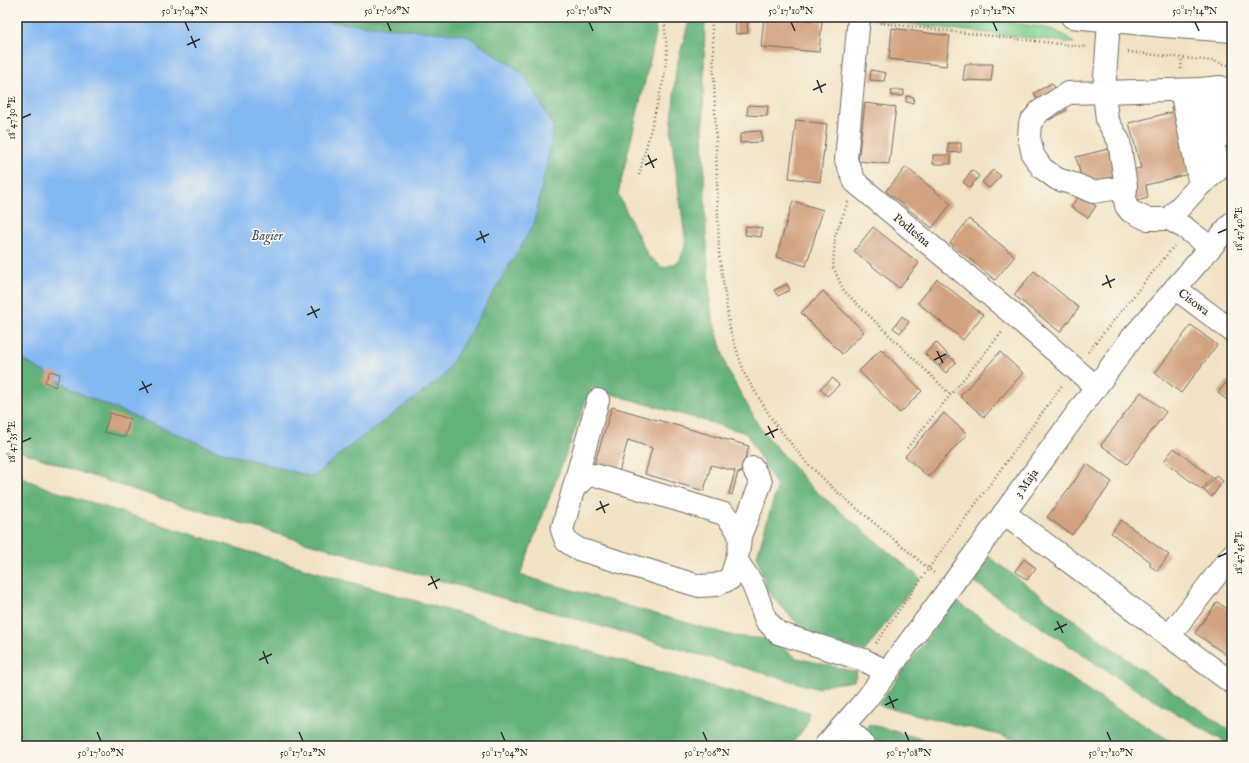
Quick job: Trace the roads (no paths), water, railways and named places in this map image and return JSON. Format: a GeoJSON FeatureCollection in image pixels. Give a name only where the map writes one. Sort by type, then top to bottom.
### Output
{"type":"FeatureCollection","features":[{"type":"Feature","properties":{"kind":"main road"},"geometry":{"type":"LineString","coordinates":[[1072,17],[1232,31]]}},
{"type":"Feature","properties":{"kind":"main road","name":"Podleśna"},"geometry":{"type":"LineString","coordinates":[[859,19],[846,160],[855,182],[1015,316],[1096,387]]}},
{"type":"Feature","properties":{"kind":"main road"},"geometry":{"type":"LineString","coordinates":[[1109,21],[1104,92],[1107,120],[1119,141],[1126,187],[1126,206],[1130,211],[1147,219],[1177,223],[1210,248]]}},
{"type":"Feature","properties":{"kind":"main road"},"geometry":{"type":"LineString","coordinates":[[1164,26],[1216,39],[1232,46]]}},
{"type":"Feature","properties":{"kind":"main road"},"geometry":{"type":"LineString","coordinates":[[1126,187],[1093,192],[1057,179],[1042,168],[1034,155],[1029,137],[1030,123],[1040,111],[1068,93],[1220,87],[1232,137]]}},
{"type":"Feature","properties":{"kind":"main road"},"geometry":{"type":"LineString","coordinates":[[1177,223],[1200,185],[1226,163],[1191,89]]}},
{"type":"Feature","properties":{"kind":"main road"},"geometry":{"type":"LineString","coordinates":[[1191,89],[1200,185]]}},
{"type":"Feature","properties":{"kind":"main road","name":"3 Maja"},"geometry":{"type":"LineString","coordinates":[[825,746],[887,672],[1131,339],[1232,224]]}},
{"type":"Feature","properties":{"kind":"main road","name":"Cisowa"},"geometry":{"type":"LineString","coordinates":[[1175,288],[1232,332]]}},
{"type":"Feature","properties":{"kind":"main road"},"geometry":{"type":"LineString","coordinates":[[598,400],[562,530],[566,541],[578,549],[700,586],[716,585],[730,579],[737,561],[740,536],[760,484],[753,468]]}},
{"type":"Feature","properties":{"kind":"main road"},"geometry":{"type":"LineString","coordinates":[[574,488],[586,477],[595,475],[724,514],[732,522],[740,536]]}},
{"type":"Feature","properties":{"kind":"main road"},"geometry":{"type":"LineString","coordinates":[[1004,513],[1232,683]]}},
{"type":"Feature","properties":{"kind":"main road"},"geometry":{"type":"LineString","coordinates":[[1169,636],[1232,555]]}},
{"type":"Feature","properties":{"kind":"main road"},"geometry":{"type":"LineString","coordinates":[[737,561],[752,583],[766,620],[778,633],[864,660],[887,672]]}},
{"type":"Feature","properties":{"kind":"main road"},"geometry":{"type":"LineString","coordinates":[[844,725],[864,746]]}},
{"type":"Feature","properties":{"kind":"water","name":"Bagier"},"geometry":{"type":"Polygon","coordinates":[[[17,17],[295,17],[319,21],[466,35],[524,74],[554,127],[534,224],[443,377],[345,450],[313,477],[215,450],[83,395],[17,356],[17,17]]]}}]}
